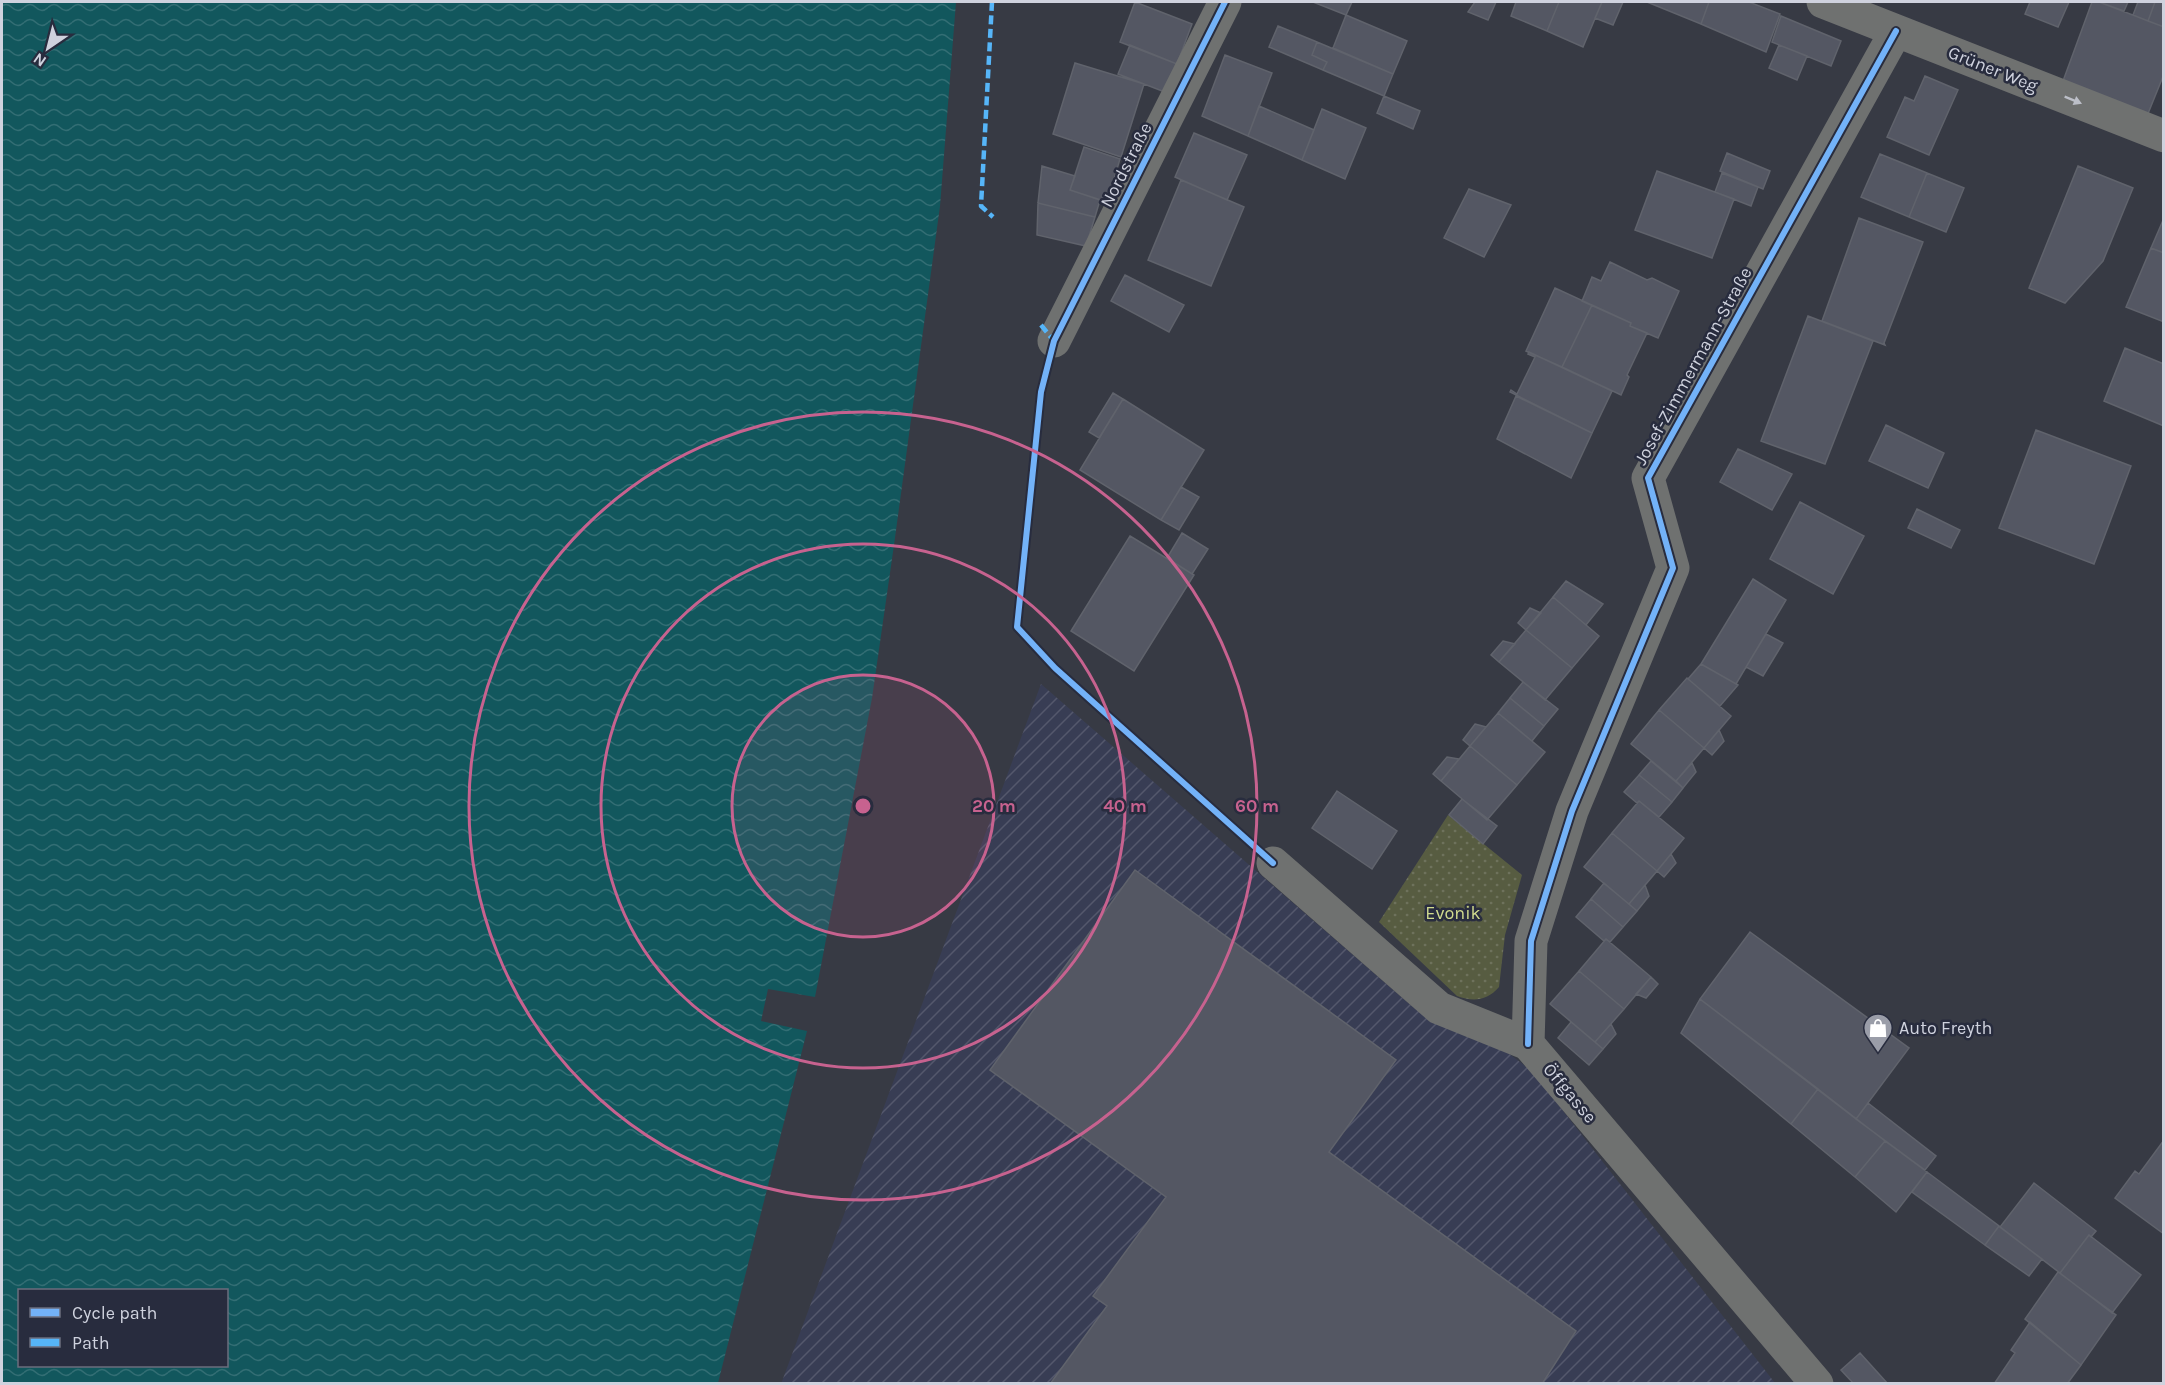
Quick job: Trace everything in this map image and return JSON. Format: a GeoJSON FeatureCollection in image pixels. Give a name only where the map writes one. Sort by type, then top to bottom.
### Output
{"type":"FeatureCollection","features":[{"type":"Feature","properties":{"kind":"street","name":"Nordstraße"},"geometry":{"type":"LineString","coordinates":[[1054,341],[1225,2]]}},
{"type":"Feature","properties":{"kind":"street","name":"Grüner Weg"},"geometry":{"type":"LineString","coordinates":[[1823,2],[2163,136]]}},
{"type":"Feature","properties":{"kind":"street","name":"Josef-Zimmermann-Straße"},"geometry":{"type":"LineString","coordinates":[[1528,1044],[1531,941],[1572,811],[1673,568],[1648,478],[1896,31]]}},
{"type":"Feature","properties":{"kind":"street","name":"Öffgasse"},"geometry":{"type":"LineString","coordinates":[[1273,863],[1439,1008],[1528,1044],[1817,1383]]}},
{"type":"Feature","properties":{"kind":"shaded area"},"geometry":{"type":"Polygon","coordinates":[[[1041,684],[1414,1008],[1504,1050],[1532,1071],[1775,1383],[781,1384],[1041,684]]]}},
{"type":"Feature","properties":{"kind":"green space","name":"Evonik"},"geometry":{"type":"Polygon","coordinates":[[[1448,815],[1522,875],[1505,935],[1499,987],[1490,995],[1480,999],[1457,996],[1379,922],[1448,815]]]}},
{"type":"Feature","properties":{"kind":"water"},"geometry":{"type":"Polygon","coordinates":[[[2,2],[956,2],[940,206],[872,698],[815,997],[768,989],[761,1021],[807,1031],[718,1383],[2,1383],[2,2]]]}},
{"type":"Feature","properties":{"kind":"building"},"geometry":{"type":"Polygon","coordinates":[[[1135,2],[1192,24],[1177,64],[1120,42],[1135,2]]]}},
{"type":"Feature","properties":{"kind":"building"},"geometry":{"type":"Polygon","coordinates":[[[1313,2],[1352,2],[1346,15],[1313,2]]]}},
{"type":"Feature","properties":{"kind":"building"},"geometry":{"type":"Polygon","coordinates":[[[1475,2],[1496,2],[1488,20],[1468,12],[1475,2]]]}},
{"type":"Feature","properties":{"kind":"building"},"geometry":{"type":"Polygon","coordinates":[[[1516,2],[1559,2],[1547,31],[1511,16],[1516,2]]]}},
{"type":"Feature","properties":{"kind":"building"},"geometry":{"type":"Polygon","coordinates":[[[1559,2],[1602,2],[1583,47],[1547,31],[1559,2]]]}},
{"type":"Feature","properties":{"kind":"building"},"geometry":{"type":"Polygon","coordinates":[[[1602,2],[1623,2],[1613,25],[1595,18],[1602,2]]]}},
{"type":"Feature","properties":{"kind":"building"},"geometry":{"type":"Polygon","coordinates":[[[1647,2],[1709,2],[1701,24],[1647,2]]]}},
{"type":"Feature","properties":{"kind":"building"},"geometry":{"type":"Polygon","coordinates":[[[1709,2],[1749,2],[1780,14],[1766,52],[1701,24],[1709,2]]]}},
{"type":"Feature","properties":{"kind":"building"},"geometry":{"type":"Polygon","coordinates":[[[2030,2],[2069,2],[2058,27],[2025,14],[2030,2]]]}},
{"type":"Feature","properties":{"kind":"building"},"geometry":{"type":"Polygon","coordinates":[[[2092,2],[2099,2],[2164,27],[2164,74],[2147,116],[2063,81],[2092,2]]]}},
{"type":"Feature","properties":{"kind":"building"},"geometry":{"type":"Polygon","coordinates":[[[2099,2],[2128,2],[2124,11],[2099,2]]]}},
{"type":"Feature","properties":{"kind":"building"},"geometry":{"type":"Polygon","coordinates":[[[2138,2],[2155,2],[2148,21],[2133,15],[2138,2]]]}},
{"type":"Feature","properties":{"kind":"building"},"geometry":{"type":"Polygon","coordinates":[[[2155,2],[2164,2],[2164,27],[2148,21],[2155,2]]]}},
{"type":"Feature","properties":{"kind":"building"},"geometry":{"type":"Polygon","coordinates":[[[1346,15],[1407,41],[1393,74],[1333,48],[1346,15]]]}},
{"type":"Feature","properties":{"kind":"building"},"geometry":{"type":"Polygon","coordinates":[[[1781,16],[1841,41],[1831,66],[1772,42],[1781,16]]]}},
{"type":"Feature","properties":{"kind":"building"},"geometry":{"type":"Polygon","coordinates":[[[1278,26],[1317,42],[1312,55],[1327,62],[1323,70],[1269,47],[1278,26]]]}},
{"type":"Feature","properties":{"kind":"building"},"geometry":{"type":"Polygon","coordinates":[[[1317,42],[1393,74],[1384,96],[1323,70],[1327,62],[1312,55],[1317,42]]]}},
{"type":"Feature","properties":{"kind":"building"},"geometry":{"type":"Polygon","coordinates":[[[1130,45],[1177,64],[1170,94],[1118,74],[1130,45]]]}},
{"type":"Feature","properties":{"kind":"building"},"geometry":{"type":"Polygon","coordinates":[[[1779,45],[1807,56],[1797,80],[1769,68],[1779,45]]]}},
{"type":"Feature","properties":{"kind":"building"},"geometry":{"type":"Polygon","coordinates":[[[1225,55],[1272,73],[1248,136],[1202,116],[1225,55]]]}},
{"type":"Feature","properties":{"kind":"building"},"geometry":{"type":"Polygon","coordinates":[[[1075,63],[1144,84],[1121,157],[1053,134],[1075,63]]]}},
{"type":"Feature","properties":{"kind":"building"},"geometry":{"type":"Polygon","coordinates":[[[1925,76],[1958,90],[1929,155],[1887,137],[1905,97],[1914,101],[1925,76]]]}},
{"type":"Feature","properties":{"kind":"building"},"geometry":{"type":"Polygon","coordinates":[[[1384,96],[1420,111],[1413,129],[1377,113],[1384,96]]]}},
{"type":"Feature","properties":{"kind":"building"},"geometry":{"type":"Polygon","coordinates":[[[1259,106],[1314,130],[1302,160],[1248,136],[1259,106]]]}},
{"type":"Feature","properties":{"kind":"building"},"geometry":{"type":"Polygon","coordinates":[[[1322,109],[1366,128],[1345,179],[1302,160],[1322,109]]]}},
{"type":"Feature","properties":{"kind":"building"},"geometry":{"type":"Polygon","coordinates":[[[1194,133],[1247,155],[1227,200],[1175,177],[1194,133]]]}},
{"type":"Feature","properties":{"kind":"building"},"geometry":{"type":"Polygon","coordinates":[[[1084,147],[1120,159],[1107,202],[1070,190],[1084,147]]]}},
{"type":"Feature","properties":{"kind":"building"},"geometry":{"type":"Polygon","coordinates":[[[1727,153],[1770,171],[1763,189],[1720,171],[1727,153]]]}},
{"type":"Feature","properties":{"kind":"building"},"geometry":{"type":"Polygon","coordinates":[[[1880,154],[1927,173],[1909,217],[1861,197],[1880,154]]]}},
{"type":"Feature","properties":{"kind":"building"},"geometry":{"type":"Polygon","coordinates":[[[1042,166],[1075,176],[1070,190],[1100,200],[1095,217],[1038,203],[1042,166]]]}},
{"type":"Feature","properties":{"kind":"building"},"geometry":{"type":"Polygon","coordinates":[[[2078,166],[2133,188],[2103,261],[2065,303],[2029,288],[2078,166]]]}},
{"type":"Feature","properties":{"kind":"building"},"geometry":{"type":"Polygon","coordinates":[[[1657,171],[1734,199],[1712,258],[1635,230],[1657,171]]]}},
{"type":"Feature","properties":{"kind":"building"},"geometry":{"type":"Polygon","coordinates":[[[1722,173],[1758,187],[1751,206],[1715,192],[1722,173]]]}},
{"type":"Feature","properties":{"kind":"building"},"geometry":{"type":"Polygon","coordinates":[[[1927,173],[1964,188],[1946,232],[1909,217],[1927,173]]]}},
{"type":"Feature","properties":{"kind":"building"},"geometry":{"type":"Polygon","coordinates":[[[1181,180],[1244,207],[1211,286],[1148,260],[1181,180]]]}},
{"type":"Feature","properties":{"kind":"building"},"geometry":{"type":"Polygon","coordinates":[[[1469,189],[1511,205],[1484,257],[1444,238],[1469,189]]]}},
{"type":"Feature","properties":{"kind":"building"},"geometry":{"type":"Polygon","coordinates":[[[1038,203],[1095,217],[1086,246],[1037,235],[1038,203]]]}},
{"type":"Feature","properties":{"kind":"building"},"geometry":{"type":"Polygon","coordinates":[[[1859,218],[1923,242],[1885,345],[1822,321],[1859,218]]]}},
{"type":"Feature","properties":{"kind":"building"},"geometry":{"type":"Polygon","coordinates":[[[2164,218],[2164,253],[2151,248],[2164,218]]]}},
{"type":"Feature","properties":{"kind":"building"},"geometry":{"type":"Polygon","coordinates":[[[2151,248],[2164,253],[2164,322],[2126,307],[2151,248]]]}},
{"type":"Feature","properties":{"kind":"building"},"geometry":{"type":"Polygon","coordinates":[[[1610,262],[1647,280],[1652,278],[1679,291],[1658,338],[1582,301],[1592,277],[1601,281],[1610,262]]]}},
{"type":"Feature","properties":{"kind":"building"},"geometry":{"type":"Polygon","coordinates":[[[1125,275],[1184,305],[1169,332],[1111,301],[1125,275]]]}},
{"type":"Feature","properties":{"kind":"building"},"geometry":{"type":"Polygon","coordinates":[[[1555,288],[1592,305],[1562,367],[1526,351],[1555,288]]]}},
{"type":"Feature","properties":{"kind":"building"},"geometry":{"type":"Polygon","coordinates":[[[1592,305],[1647,333],[1627,375],[1629,377],[1621,395],[1562,367],[1592,305]]]}},
{"type":"Feature","properties":{"kind":"building"},"geometry":{"type":"Polygon","coordinates":[[[1808,316],[1873,341],[1825,464],[1761,441],[1808,316]]]}},
{"type":"Feature","properties":{"kind":"building"},"geometry":{"type":"Polygon","coordinates":[[[2125,348],[2164,364],[2164,426],[2104,401],[2125,348]]]}},
{"type":"Feature","properties":{"kind":"building"},"geometry":{"type":"Polygon","coordinates":[[[1529,352],[1612,391],[1592,433],[1510,392],[1511,390],[1517,394],[1535,357],[1528,354],[1529,352]]]}},
{"type":"Feature","properties":{"kind":"building"},"geometry":{"type":"Polygon","coordinates":[[[1113,393],[1123,399],[1099,438],[1089,432],[1113,393]]]}},
{"type":"Feature","properties":{"kind":"building"},"geometry":{"type":"Polygon","coordinates":[[[1516,396],[1592,433],[1571,478],[1497,439],[1516,396]]]}},
{"type":"Feature","properties":{"kind":"building"},"geometry":{"type":"Polygon","coordinates":[[[1123,399],[1204,450],[1161,520],[1080,470],[1123,399]]]}},
{"type":"Feature","properties":{"kind":"building"},"geometry":{"type":"Polygon","coordinates":[[[1886,425],[1944,453],[1928,488],[1869,461],[1886,425]]]}},
{"type":"Feature","properties":{"kind":"building"},"geometry":{"type":"Polygon","coordinates":[[[2036,430],[2131,466],[2094,564],[1999,528],[2036,430]]]}},
{"type":"Feature","properties":{"kind":"building"},"geometry":{"type":"Polygon","coordinates":[[[1738,449],[1792,474],[1772,510],[1720,482],[1738,449]]]}},
{"type":"Feature","properties":{"kind":"building"},"geometry":{"type":"Polygon","coordinates":[[[1181,487],[1199,497],[1179,530],[1161,520],[1181,487]]]}},
{"type":"Feature","properties":{"kind":"building"},"geometry":{"type":"Polygon","coordinates":[[[1800,502],[1864,536],[1833,594],[1770,559],[1800,502]]]}},
{"type":"Feature","properties":{"kind":"building"},"geometry":{"type":"Polygon","coordinates":[[[1917,509],[1960,530],[1951,548],[1908,528],[1917,509]]]}},
{"type":"Feature","properties":{"kind":"building"},"geometry":{"type":"Polygon","coordinates":[[[1182,533],[1208,549],[1192,574],[1167,558],[1182,533]]]}},
{"type":"Feature","properties":{"kind":"building"},"geometry":{"type":"Polygon","coordinates":[[[1130,536],[1194,575],[1134,671],[1071,631],[1130,536]]]}},
{"type":"Feature","properties":{"kind":"building"},"geometry":{"type":"Polygon","coordinates":[[[1753,579],[1786,600],[1736,684],[1701,664],[1753,579]]]}},
{"type":"Feature","properties":{"kind":"building"},"geometry":{"type":"Polygon","coordinates":[[[1566,581],[1603,604],[1586,625],[1553,597],[1566,581]]]}},
{"type":"Feature","properties":{"kind":"building"},"geometry":{"type":"Polygon","coordinates":[[[1553,597],[1599,636],[1572,668],[1526,630],[1553,597]]]}},
{"type":"Feature","properties":{"kind":"building"},"geometry":{"type":"Polygon","coordinates":[[[1530,608],[1541,613],[1526,630],[1518,623],[1530,608]]]}},
{"type":"Feature","properties":{"kind":"building"},"geometry":{"type":"Polygon","coordinates":[[[1526,630],[1572,668],[1545,700],[1499,662],[1526,630]]]}},
{"type":"Feature","properties":{"kind":"building"},"geometry":{"type":"Polygon","coordinates":[[[1766,634],[1783,643],[1763,676],[1746,667],[1766,634]]]}},
{"type":"Feature","properties":{"kind":"building"},"geometry":{"type":"Polygon","coordinates":[[[1503,641],[1515,644],[1499,662],[1491,655],[1503,641]]]}},
{"type":"Feature","properties":{"kind":"building"},"geometry":{"type":"Polygon","coordinates":[[[1701,664],[1738,685],[1720,706],[1688,679],[1701,664]]]}},
{"type":"Feature","properties":{"kind":"building"},"geometry":{"type":"Polygon","coordinates":[[[1687,678],[1731,716],[1704,748],[1659,710],[1687,678]]]}},
{"type":"Feature","properties":{"kind":"building"},"geometry":{"type":"Polygon","coordinates":[[[1523,682],[1558,709],[1544,726],[1510,698],[1523,682]]]}},
{"type":"Feature","properties":{"kind":"building"},"geometry":{"type":"Polygon","coordinates":[[[1510,698],[1544,726],[1532,741],[1498,713],[1510,698]]]}},
{"type":"Feature","properties":{"kind":"building"},"geometry":{"type":"Polygon","coordinates":[[[1659,710],[1704,748],[1676,781],[1631,744],[1659,710]]]}},
{"type":"Feature","properties":{"kind":"building"},"geometry":{"type":"Polygon","coordinates":[[[1498,713],[1545,752],[1517,785],[1470,746],[1498,713]]]}},
{"type":"Feature","properties":{"kind":"building"},"geometry":{"type":"Polygon","coordinates":[[[1475,724],[1486,727],[1470,746],[1463,740],[1475,724]]]}},
{"type":"Feature","properties":{"kind":"building"},"geometry":{"type":"Polygon","coordinates":[[[1719,730],[1724,741],[1712,755],[1704,748],[1719,730]]]}},
{"type":"Feature","properties":{"kind":"building"},"geometry":{"type":"Polygon","coordinates":[[[1470,746],[1517,785],[1487,820],[1441,781],[1470,746]]]}},
{"type":"Feature","properties":{"kind":"building"},"geometry":{"type":"Polygon","coordinates":[[[1447,757],[1459,759],[1441,781],[1433,774],[1447,757]]]}},
{"type":"Feature","properties":{"kind":"building"},"geometry":{"type":"Polygon","coordinates":[[[1651,761],[1683,788],[1672,802],[1639,775],[1651,761]]]}},
{"type":"Feature","properties":{"kind":"building"},"geometry":{"type":"Polygon","coordinates":[[[1692,763],[1696,772],[1683,788],[1676,781],[1692,763]]]}},
{"type":"Feature","properties":{"kind":"building"},"geometry":{"type":"Polygon","coordinates":[[[1639,775],[1672,802],[1659,817],[1624,792],[1639,775]]]}},
{"type":"Feature","properties":{"kind":"building"},"geometry":{"type":"Polygon","coordinates":[[[1337,791],[1397,831],[1372,869],[1312,828],[1337,791]]]}},
{"type":"Feature","properties":{"kind":"building"},"geometry":{"type":"Polygon","coordinates":[[[1462,799],[1497,826],[1483,844],[1449,815],[1462,799]]]}},
{"type":"Feature","properties":{"kind":"building"},"geometry":{"type":"Polygon","coordinates":[[[1639,801],[1684,838],[1657,871],[1612,833],[1639,801]]]}},
{"type":"Feature","properties":{"kind":"building"},"geometry":{"type":"Polygon","coordinates":[[[1612,833],[1657,871],[1629,904],[1584,867],[1612,833]]]}},
{"type":"Feature","properties":{"kind":"building"},"geometry":{"type":"Polygon","coordinates":[[[1671,854],[1676,863],[1664,877],[1657,871],[1671,854]]]}},
{"type":"Feature","properties":{"kind":"building"},"geometry":{"type":"Polygon","coordinates":[[[1135,870],[1396,1060],[1329,1152],[1576,1331],[1542,1384],[1050,1384],[1107,1306],[1093,1296],[1166,1197],[990,1070],[1135,870]]]}},
{"type":"Feature","properties":{"kind":"building"},"geometry":{"type":"Polygon","coordinates":[[[1604,883],[1637,911],[1623,927],[1591,899],[1604,883]]]}},
{"type":"Feature","properties":{"kind":"building"},"geometry":{"type":"Polygon","coordinates":[[[1645,885],[1649,896],[1637,911],[1629,904],[1645,885]]]}},
{"type":"Feature","properties":{"kind":"building"},"geometry":{"type":"Polygon","coordinates":[[[1591,899],[1623,927],[1610,942],[1606,939],[1604,941],[1576,917],[1591,899]]]}},
{"type":"Feature","properties":{"kind":"building"},"geometry":{"type":"Polygon","coordinates":[[[1750,932],[1909,1048],[1856,1119],[1700,999],[1750,932]]]}},
{"type":"Feature","properties":{"kind":"building"},"geometry":{"type":"Polygon","coordinates":[[[1606,939],[1651,977],[1624,1009],[1579,971],[1606,939]]]}},
{"type":"Feature","properties":{"kind":"building"},"geometry":{"type":"Polygon","coordinates":[[[1579,971],[1624,1009],[1595,1042],[1550,1004],[1579,971]]]}},
{"type":"Feature","properties":{"kind":"building"},"geometry":{"type":"Polygon","coordinates":[[[1651,977],[1658,984],[1646,998],[1636,994],[1651,977]]]}},
{"type":"Feature","properties":{"kind":"building"},"geometry":{"type":"Polygon","coordinates":[[[1700,999],[1818,1089],[1791,1124],[1681,1033],[1700,999]]]}},
{"type":"Feature","properties":{"kind":"building"},"geometry":{"type":"Polygon","coordinates":[[[1571,1022],[1603,1049],[1589,1065],[1558,1038],[1571,1022]]]}},
{"type":"Feature","properties":{"kind":"building"},"geometry":{"type":"Polygon","coordinates":[[[1611,1024],[1616,1034],[1603,1049],[1595,1042],[1611,1024]]]}},
{"type":"Feature","properties":{"kind":"building"},"geometry":{"type":"Polygon","coordinates":[[[1818,1089],[1885,1141],[1855,1177],[1791,1124],[1818,1089]]]}},
{"type":"Feature","properties":{"kind":"building"},"geometry":{"type":"Polygon","coordinates":[[[1868,1103],[1936,1156],[1925,1170],[1856,1119],[1868,1103]]]}},
{"type":"Feature","properties":{"kind":"building"},"geometry":{"type":"Polygon","coordinates":[[[2164,1140],[2164,1234],[2115,1198],[2135,1171],[2139,1174],[2164,1140]]]}},
{"type":"Feature","properties":{"kind":"building"},"geometry":{"type":"Polygon","coordinates":[[[1885,1141],[1927,1172],[1896,1212],[1855,1177],[1885,1141]]]}},
{"type":"Feature","properties":{"kind":"building"},"geometry":{"type":"Polygon","coordinates":[[[1927,1172],[1999,1226],[1985,1245],[1912,1192],[1927,1172]]]}},
{"type":"Feature","properties":{"kind":"building"},"geometry":{"type":"Polygon","coordinates":[[[2034,1183],[2096,1231],[2091,1237],[2089,1235],[2060,1273],[2000,1227],[2034,1183]]]}},
{"type":"Feature","properties":{"kind":"building"},"geometry":{"type":"Polygon","coordinates":[[[1999,1226],[2042,1259],[2029,1276],[1985,1245],[1999,1226]]]}},
{"type":"Feature","properties":{"kind":"building"},"geometry":{"type":"Polygon","coordinates":[[[2089,1235],[2141,1275],[2112,1313],[2060,1273],[2089,1235]]]}},
{"type":"Feature","properties":{"kind":"building"},"geometry":{"type":"Polygon","coordinates":[[[2058,1272],[2116,1315],[2081,1365],[2025,1319],[2058,1272]]]}},
{"type":"Feature","properties":{"kind":"building"},"geometry":{"type":"Polygon","coordinates":[[[2030,1322],[2081,1365],[2067,1384],[1994,1384],[2015,1353],[2011,1350],[2030,1322]]]}},
{"type":"Feature","properties":{"kind":"building"},"geometry":{"type":"Polygon","coordinates":[[[1860,1353],[1888,1384],[1854,1384],[1841,1370],[1860,1353]]]}},
{"type":"Feature","properties":{"kind":"marked path"},"geometry":{"type":"LineString","coordinates":[[992,2],[981,206],[993,217]]}},
{"type":"Feature","properties":{"kind":"marked path"},"geometry":{"type":"LineString","coordinates":[[1041,325],[1054,341],[1053,345]]}},
{"type":"Feature","properties":{"kind":"cycle path"},"geometry":{"type":"LineString","coordinates":[[1225,2],[1054,341],[1041,392],[1017,627],[1055,668],[1273,863]]}},
{"type":"Feature","properties":{"kind":"cycle path"},"geometry":{"type":"LineString","coordinates":[[1528,1044],[1531,941],[1572,811],[1673,568],[1648,478],[1896,31]]}},
{"type":"Feature","properties":{"kind":"place","name":"Auto Freyth"},"geometry":{"type":"Point","coordinates":[1878,1054]}}]}
